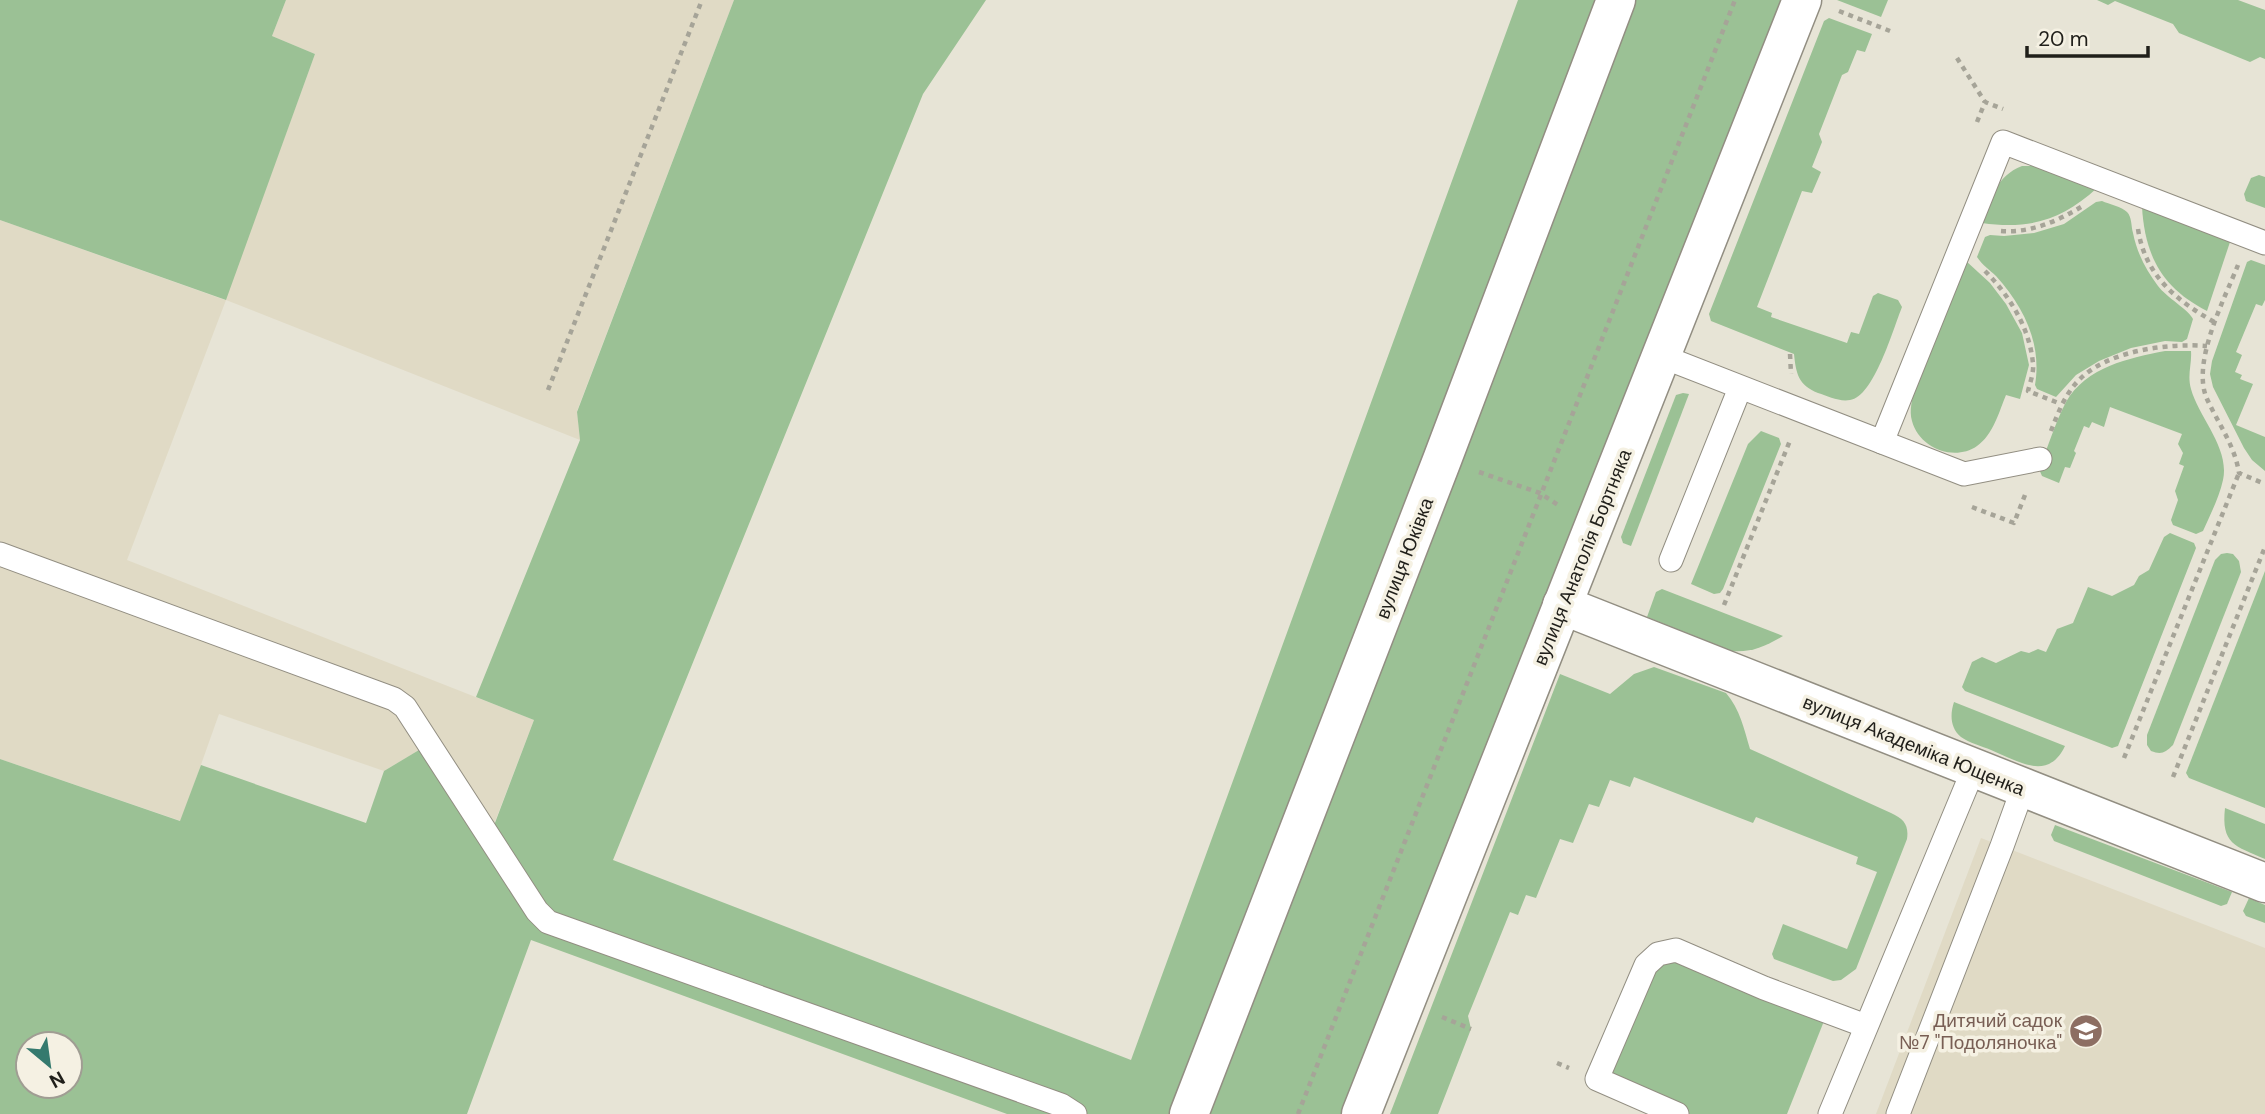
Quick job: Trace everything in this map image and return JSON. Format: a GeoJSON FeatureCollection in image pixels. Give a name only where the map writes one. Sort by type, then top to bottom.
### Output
{"type":"FeatureCollection","features":[{"type":"Feature","properties":{"kind":"street","name":"вулиця Юківка"},"geometry":{"type":"LineString","coordinates":[[1189,1114],[1442,460],[1616,0]]}},
{"type":"Feature","properties":{"kind":"street","name":"вулиця Анатолія Бортняка"},"geometry":{"type":"LineString","coordinates":[[1361,1114],[1661,356],[1818,5]]}},
{"type":"Feature","properties":{"kind":"street","name":"вулиця Академіка Ющенка"},"geometry":{"type":"LineString","coordinates":[[1562,605],[2265,883]]}},
{"type":"Feature","properties":{"kind":"lane"},"geometry":{"type":"LineString","coordinates":[[1882,442],[2003,142],[2257,240]]}},
{"type":"Feature","properties":{"kind":"lane"},"geometry":{"type":"LineString","coordinates":[[1661,356],[1964,474],[2040,459]]}},
{"type":"Feature","properties":{"kind":"lane"},"geometry":{"type":"LineString","coordinates":[[1671,560],[1740,388]]}},
{"type":"Feature","properties":{"kind":"lane"},"geometry":{"type":"LineString","coordinates":[[0,554],[394,699],[405,707],[537,911],[548,922],[1060,1105],[1075,1114]]}},
{"type":"Feature","properties":{"kind":"lane"},"geometry":{"type":"LineString","coordinates":[[1830,1114],[1974,768]]}},
{"type":"Feature","properties":{"kind":"lane"},"geometry":{"type":"LineString","coordinates":[[1898,1114],[2023,788]]}},
{"type":"Feature","properties":{"kind":"lane"},"geometry":{"type":"LineString","coordinates":[[1677,1114],[1597,1079],[1646,965],[1658,954],[1676,950],[1764,988],[1867,1026]]}},
{"type":"Feature","properties":{"kind":"path"},"geometry":{"type":"LineString","coordinates":[[548,390],[702,0]]}},
{"type":"Feature","properties":{"kind":"path"},"geometry":{"type":"LineString","coordinates":[[1298,1114],[1735,0]]}},
{"type":"Feature","properties":{"kind":"path"},"geometry":{"type":"LineString","coordinates":[[1818,5],[1890,31]]}},
{"type":"Feature","properties":{"kind":"path"},"geometry":{"type":"LineString","coordinates":[[1957,58],[1985,102]]}},
{"type":"Feature","properties":{"kind":"path"},"geometry":{"type":"LineString","coordinates":[[1994,230],[2034,229],[2061,220],[2087,204]]}},
{"type":"Feature","properties":{"kind":"path"},"geometry":{"type":"LineString","coordinates":[[2137,222],[2146,259],[2164,285],[2186,306],[2216,323]]}},
{"type":"Feature","properties":{"kind":"path"},"geometry":{"type":"LineString","coordinates":[[2124,758],[2239,473],[2236,458],[2201,381],[2202,362],[2216,323],[2257,240]]}},
{"type":"Feature","properties":{"kind":"path"},"geometry":{"type":"LineString","coordinates":[[1980,266],[2009,301],[2026,331],[2034,365],[2028,391],[2061,404]]}},
{"type":"Feature","properties":{"kind":"path"},"geometry":{"type":"LineString","coordinates":[[1965,504],[2014,523],[2061,404],[2080,379],[2101,364],[2132,353],[2165,346],[2207,346]]}},
{"type":"Feature","properties":{"kind":"path"},"geometry":{"type":"LineString","coordinates":[[1724,605],[1792,438]]}},
{"type":"Feature","properties":{"kind":"path"},"geometry":{"type":"LineString","coordinates":[[1442,460],[1540,493],[1593,528]]}},
{"type":"Feature","properties":{"kind":"path"},"geometry":{"type":"LineString","coordinates":[[2239,473],[2265,484]]}},
{"type":"Feature","properties":{"kind":"path"},"geometry":{"type":"LineString","coordinates":[[2173,778],[2265,547]]}},
{"type":"Feature","properties":{"kind":"shaded area"},"geometry":{"type":"Polygon","coordinates":[[[286,0],[734,0],[577,411],[580,440],[226,300],[127,560],[534,720],[489,837],[429,744],[384,771],[219,714],[181,821],[0,759],[0,220],[225,300],[315,54],[272,36],[286,0]]]}},
{"type":"Feature","properties":{"kind":"shaded area","name":"Дитячий садок №7 \"Подоляночка\""},"geometry":{"type":"Polygon","coordinates":[[[1981,838],[2265,948],[2265,1114],[1876,1114],[1981,838]]]}},
{"type":"Feature","properties":{"kind":"green space"},"geometry":{"type":"Polygon","coordinates":[[[0,0],[286,0],[272,36],[315,54],[226,300],[0,220],[0,0]]]}},
{"type":"Feature","properties":{"kind":"green space"},"geometry":{"type":"Polygon","coordinates":[[[734,0],[986,0],[923,94],[613,860],[1131,1060],[1518,0],[1802,0],[1362,1114],[1007,1114],[531,940],[467,1114],[0,1114],[0,759],[180,821],[201,765],[366,823],[384,771],[429,744],[490,836],[534,720],[476,697],[580,440],[577,412],[734,0]]]}},
{"type":"Feature","properties":{"kind":"green space"},"geometry":{"type":"Polygon","coordinates":[[[1837,0],[1888,0],[1881,17],[1837,0]]]}},
{"type":"Feature","properties":{"kind":"green space"},"geometry":{"type":"Polygon","coordinates":[[[2097,0],[2238,0],[2265,10],[2265,59],[2260,57],[2250,62],[2179,33],[2173,24],[2115,1],[2108,5],[2097,0]]]}},
{"type":"Feature","properties":{"kind":"green space"},"geometry":{"type":"Polygon","coordinates":[[[1829,18],[1872,34],[1865,52],[1857,50],[1848,72],[1842,75],[1819,134],[1822,142],[1812,167],[1821,172],[1812,193],[1802,191],[1757,307],[1772,313],[1771,317],[1847,343],[1851,332],[1859,334],[1873,296],[1878,293],[1898,300],[1902,307],[1875,375],[1859,396],[1850,400],[1811,390],[1797,373],[1794,354],[1711,321],[1709,314],[1824,21],[1829,18]]]}},
{"type":"Feature","properties":{"kind":"green space"},"geometry":{"type":"Polygon","coordinates":[[[2022,166],[2035,166],[2097,188],[2071,208],[2044,220],[2015,225],[1982,223],[2000,182],[2022,166]]]}},
{"type":"Feature","properties":{"kind":"green space"},"geometry":{"type":"Polygon","coordinates":[[[2259,175],[2265,177],[2265,208],[2246,201],[2244,194],[2251,178],[2259,175]]]}},
{"type":"Feature","properties":{"kind":"green space"},"geometry":{"type":"Polygon","coordinates":[[[2102,201],[2129,214],[2142,261],[2162,290],[2193,319],[2187,339],[2182,342],[2165,341],[2131,348],[2099,361],[2076,375],[2056,397],[2037,389],[2036,355],[2029,327],[2015,300],[1977,257],[1985,237],[2034,233],[2064,224],[2096,202],[2102,201]]]}},
{"type":"Feature","properties":{"kind":"green space"},"geometry":{"type":"Polygon","coordinates":[[[2142,207],[2230,242],[2207,311],[2178,292],[2159,269],[2147,241],[2142,207]]]}},
{"type":"Feature","properties":{"kind":"green space"},"geometry":{"type":"Polygon","coordinates":[[[2251,260],[2265,265],[2265,300],[2262,306],[2256,304],[2236,352],[2242,355],[2235,372],[2242,375],[2240,379],[2253,384],[2236,425],[2265,437],[2265,471],[2252,460],[2244,448],[2213,387],[2210,374],[2212,361],[2247,262],[2251,260]]]}},
{"type":"Feature","properties":{"kind":"green space"},"geometry":{"type":"Polygon","coordinates":[[[1966,261],[1990,283],[2006,304],[2022,333],[2029,365],[2020,399],[2006,395],[1995,423],[1983,441],[1968,451],[1958,453],[1939,450],[1922,439],[1912,421],[1911,409],[1915,389],[1966,261]]]}},
{"type":"Feature","properties":{"kind":"green space"},"geometry":{"type":"Polygon","coordinates":[[[2165,351],[2191,351],[2191,389],[2222,456],[2224,468],[2219,493],[2203,531],[2196,534],[2173,525],[2171,520],[2178,500],[2175,491],[2184,466],[2179,464],[2183,453],[2178,444],[2182,434],[2110,407],[2104,427],[2092,422],[2089,428],[2084,426],[2070,468],[2065,467],[2059,483],[2042,476],[2039,469],[2066,402],[2085,380],[2123,361],[2165,351]]]}},
{"type":"Feature","properties":{"kind":"green space"},"geometry":{"type":"Polygon","coordinates":[[[1689,394],[1631,546],[1623,543],[1621,537],[1676,395],[1689,394]]]}},
{"type":"Feature","properties":{"kind":"green space"},"geometry":{"type":"Polygon","coordinates":[[[1761,431],[1779,438],[1781,444],[1723,589],[1714,594],[1691,584],[1748,444],[1761,431]]]}},
{"type":"Feature","properties":{"kind":"green space"},"geometry":{"type":"Polygon","coordinates":[[[2170,533],[2194,543],[2196,548],[2118,746],[2112,748],[1965,691],[1962,687],[1972,662],[1982,657],[1996,663],[2021,651],[2029,653],[2038,649],[2046,652],[2057,629],[2073,623],[2088,587],[2112,596],[2134,585],[2139,576],[2149,570],[2164,537],[2170,533]]]}},
{"type":"Feature","properties":{"kind":"green space"},"geometry":{"type":"Polygon","coordinates":[[[2221,554],[2233,554],[2239,561],[2241,572],[2173,745],[2163,753],[2151,751],[2147,745],[2147,735],[2215,560],[2221,554]]]}},
{"type":"Feature","properties":{"kind":"green space"},"geometry":{"type":"Polygon","coordinates":[[[2265,571],[2265,808],[2189,778],[2186,773],[2265,571]]]}},
{"type":"Feature","properties":{"kind":"green space"},"geometry":{"type":"Polygon","coordinates":[[[1662,589],[1783,636],[1758,648],[1731,651],[1647,617],[1656,592],[1662,589]]]}},
{"type":"Feature","properties":{"kind":"green space"},"geometry":{"type":"Polygon","coordinates":[[[1654,667],[1726,693],[1738,712],[1750,749],[1891,813],[1905,823],[1907,839],[1856,969],[1841,980],[1833,981],[1774,959],[1772,954],[1783,924],[1847,949],[1877,872],[1856,864],[1858,857],[1756,817],[1753,823],[1634,777],[1630,787],[1610,780],[1599,807],[1589,804],[1573,843],[1560,839],[1536,898],[1526,895],[1518,915],[1510,912],[1468,1016],[1471,1029],[1438,1114],[1390,1114],[1560,674],[1610,694],[1634,674],[1654,667]]]}},
{"type":"Feature","properties":{"kind":"green space"},"geometry":{"type":"Polygon","coordinates":[[[1954,702],[2065,746],[2050,763],[2032,766],[2022,763],[1961,737],[1952,721],[1954,702]]]}},
{"type":"Feature","properties":{"kind":"green space"},"geometry":{"type":"Polygon","coordinates":[[[2225,808],[2265,824],[2265,859],[2238,847],[2228,837],[2224,820],[2225,808]]]}},
{"type":"Feature","properties":{"kind":"green space"},"geometry":{"type":"Polygon","coordinates":[[[2055,825],[2232,892],[2227,904],[2221,906],[2054,841],[2051,835],[2055,825]]]}},
{"type":"Feature","properties":{"kind":"green space"},"geometry":{"type":"Polygon","coordinates":[[[2249,898],[2265,905],[2265,923],[2246,916],[2243,911],[2249,898]]]}},
{"type":"Feature","properties":{"kind":"green space"},"geometry":{"type":"Polygon","coordinates":[[[1658,954],[1828,1011],[1787,1114],[1677,1114],[1597,1079],[1658,954]]]}},
{"type":"Feature","properties":{"kind":"place","name":"Дитячий садок №7 \"Подоляночка\""},"geometry":{"type":"Point","coordinates":[2086,1031]}}]}
